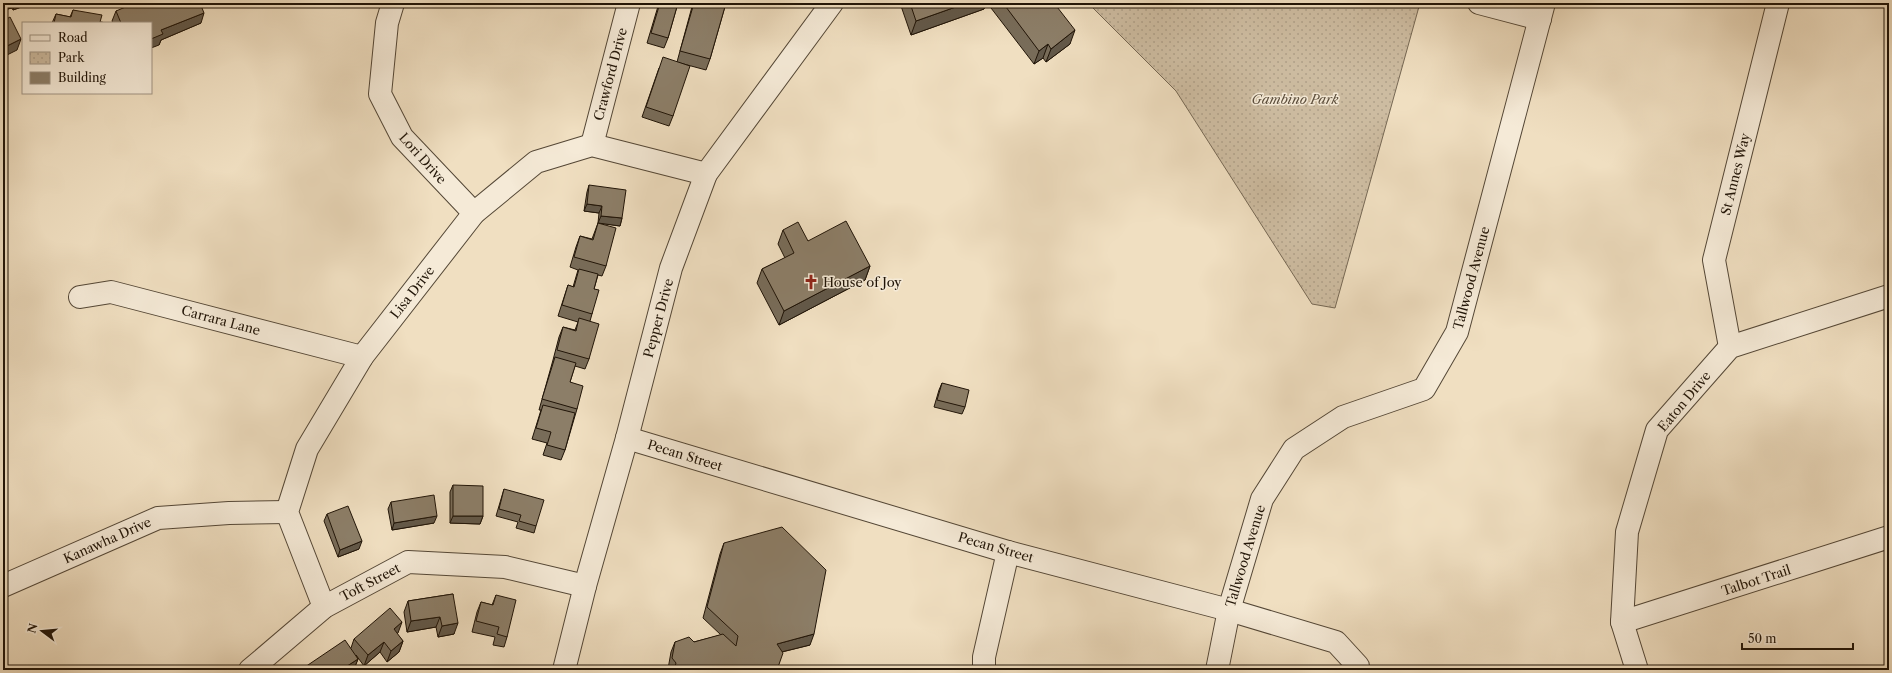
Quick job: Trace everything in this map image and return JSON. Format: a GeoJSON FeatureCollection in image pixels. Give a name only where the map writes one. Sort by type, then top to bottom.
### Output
{"type":"FeatureCollection","features":[{"type":"Feature","properties":{"kind":"street","name":"Lori Drive"},"geometry":{"type":"LineString","coordinates":[[393,3],[387,23],[380,94],[402,137],[474,213]]}},
{"type":"Feature","properties":{"kind":"street","name":"Crawford Drive"},"geometry":{"type":"LineString","coordinates":[[592,144],[628,3]]}},
{"type":"Feature","properties":{"kind":"street","name":"Pepper Drive"},"geometry":{"type":"LineString","coordinates":[[564,670],[585,586],[627,438],[671,268],[706,174],[832,3]]}},
{"type":"Feature","properties":{"kind":"street"},"geometry":{"type":"LineString","coordinates":[[1480,3],[1542,11]]}},
{"type":"Feature","properties":{"kind":"street","name":"St Annes Way"},"geometry":{"type":"LineString","coordinates":[[1730,347],[1714,260],[1778,3]]}},
{"type":"Feature","properties":{"kind":"street","name":"Tallwood Avenue"},"geometry":{"type":"LineString","coordinates":[[1217,670],[1229,610],[1262,499],[1294,449],[1343,417],[1424,389],[1457,332],[1542,11]]}},
{"type":"Feature","properties":{"kind":"street","name":"Lisa Drive"},"geometry":{"type":"LineString","coordinates":[[287,512],[307,449],[362,357],[474,213],[536,162],[592,144]]}},
{"type":"Feature","properties":{"kind":"street"},"geometry":{"type":"LineString","coordinates":[[592,144],[706,174]]}},
{"type":"Feature","properties":{"kind":"street","name":"Carrara Lane"},"geometry":{"type":"LineString","coordinates":[[80,297],[112,292],[362,357]]}},
{"type":"Feature","properties":{"kind":"street"},"geometry":{"type":"LineString","coordinates":[[1730,347],[1889,296]]}},
{"type":"Feature","properties":{"kind":"street","name":"Eaton Drive"},"geometry":{"type":"LineString","coordinates":[[1637,670],[1622,622],[1627,532],[1657,430],[1730,347]]}},
{"type":"Feature","properties":{"kind":"street","name":"Pecan Street"},"geometry":{"type":"LineString","coordinates":[[627,438],[1008,552],[1229,610],[1336,642],[1358,666]]}},
{"type":"Feature","properties":{"kind":"street"},"geometry":{"type":"LineString","coordinates":[[287,512],[324,607]]}},
{"type":"Feature","properties":{"kind":"street","name":"Kanawha Drive"},"geometry":{"type":"LineString","coordinates":[[3,586],[158,518],[229,513],[287,512]]}},
{"type":"Feature","properties":{"kind":"street","name":"Talbot Trail"},"geometry":{"type":"LineString","coordinates":[[1622,622],[1889,537]]}},
{"type":"Feature","properties":{"kind":"street"},"geometry":{"type":"LineString","coordinates":[[984,670],[984,657],[1008,552]]}},
{"type":"Feature","properties":{"kind":"street","name":"Toft Street"},"geometry":{"type":"LineString","coordinates":[[250,670],[324,607],[408,562],[505,567],[585,586]]}},
{"type":"Feature","properties":{"kind":"green space","name":"Gambino Park"},"geometry":{"type":"Polygon","coordinates":[[[1088,3],[1420,3],[1335,308],[1312,304],[1176,91],[1088,3]]]}},
{"type":"Feature","properties":{"kind":"building"},"geometry":{"type":"Polygon","coordinates":[[[135,3],[144,3],[145,5],[151,3],[200,3],[204,13],[161,30],[163,34],[152,39],[152,22],[121,22],[116,11],[135,3]]]}},
{"type":"Feature","properties":{"kind":"building"},"geometry":{"type":"Polygon","coordinates":[[[660,3],[678,3],[668,38],[651,33],[660,3]]]}},
{"type":"Feature","properties":{"kind":"building"},"geometry":{"type":"Polygon","coordinates":[[[694,3],[726,3],[710,59],[680,51],[694,3]]]}},
{"type":"Feature","properties":{"kind":"building"},"geometry":{"type":"Polygon","coordinates":[[[910,3],[967,3],[916,21],[910,3]]]}},
{"type":"Feature","properties":{"kind":"building"},"geometry":{"type":"Polygon","coordinates":[[[1003,3],[1054,3],[1075,30],[1051,49],[1048,44],[1039,51],[1003,3]]]}},
{"type":"Feature","properties":{"kind":"building"},"geometry":{"type":"Polygon","coordinates":[[[73,10],[102,15],[100,22],[54,22],[56,14],[71,17],[73,10]]]}},
{"type":"Feature","properties":{"kind":"building"},"geometry":{"type":"Polygon","coordinates":[[[10,17],[21,39],[3,48],[3,21],[10,17]]]}},
{"type":"Feature","properties":{"kind":"building"},"geometry":{"type":"Polygon","coordinates":[[[663,57],[690,66],[673,116],[646,107],[663,57]]]}},
{"type":"Feature","properties":{"kind":"building"},"geometry":{"type":"Polygon","coordinates":[[[589,185],[626,190],[622,218],[601,216],[602,206],[587,204],[589,185]]]}},
{"type":"Feature","properties":{"kind":"building","name":"House of Joy"},"geometry":{"type":"Polygon","coordinates":[[[846,221],[870,266],[784,311],[762,269],[794,253],[783,230],[798,222],[808,241],[846,221]]]}},
{"type":"Feature","properties":{"kind":"building"},"geometry":{"type":"Polygon","coordinates":[[[598,223],[616,228],[606,266],[574,257],[580,236],[593,240],[598,223]]]}},
{"type":"Feature","properties":{"kind":"building"},"geometry":{"type":"Polygon","coordinates":[[[579,269],[598,274],[594,289],[599,290],[592,314],[562,305],[568,285],[574,287],[579,269]]]}},
{"type":"Feature","properties":{"kind":"building"},"geometry":{"type":"Polygon","coordinates":[[[579,318],[599,324],[589,359],[557,350],[563,327],[576,331],[579,318]]]}},
{"type":"Feature","properties":{"kind":"building"},"geometry":{"type":"Polygon","coordinates":[[[555,357],[576,363],[570,382],[583,386],[577,409],[542,399],[555,357]]]}},
{"type":"Feature","properties":{"kind":"building"},"geometry":{"type":"Polygon","coordinates":[[[942,383],[969,390],[965,407],[937,400],[942,383]]]}},
{"type":"Feature","properties":{"kind":"building"},"geometry":{"type":"Polygon","coordinates":[[[543,405],[575,413],[565,450],[547,445],[551,432],[536,428],[543,405]]]}},
{"type":"Feature","properties":{"kind":"building"},"geometry":{"type":"Polygon","coordinates":[[[453,485],[483,486],[483,516],[453,516],[453,485]]]}},
{"type":"Feature","properties":{"kind":"building"},"geometry":{"type":"Polygon","coordinates":[[[504,489],[544,500],[536,526],[519,521],[521,515],[499,509],[504,489]]]}},
{"type":"Feature","properties":{"kind":"building"},"geometry":{"type":"Polygon","coordinates":[[[434,495],[437,516],[394,523],[391,502],[434,495]]]}},
{"type":"Feature","properties":{"kind":"building"},"geometry":{"type":"Polygon","coordinates":[[[348,506],[362,541],[340,550],[327,514],[348,506]]]}},
{"type":"Feature","properties":{"kind":"building"},"geometry":{"type":"Polygon","coordinates":[[[782,527],[826,570],[814,634],[777,644],[783,653],[777,670],[674,670],[676,663],[672,658],[675,642],[689,637],[694,642],[723,634],[736,646],[738,636],[707,607],[724,543],[782,527]]]}},
{"type":"Feature","properties":{"kind":"building"},"geometry":{"type":"Polygon","coordinates":[[[453,594],[458,623],[442,626],[440,617],[411,621],[408,601],[453,594]]]}},
{"type":"Feature","properties":{"kind":"building"},"geometry":{"type":"Polygon","coordinates":[[[496,595],[516,600],[507,637],[497,634],[499,627],[476,621],[481,602],[493,605],[496,595]]]}},
{"type":"Feature","properties":{"kind":"building"},"geometry":{"type":"Polygon","coordinates":[[[390,608],[402,622],[394,629],[403,641],[391,651],[384,642],[368,655],[354,639],[390,608]]]}},
{"type":"Feature","properties":{"kind":"building"},"geometry":{"type":"Polygon","coordinates":[[[345,640],[358,659],[341,670],[308,670],[305,667],[345,640]]]}},
{"type":"Feature","properties":{"kind":"place","name":"House of Joy"},"geometry":{"type":"Point","coordinates":[811,282]}}]}
